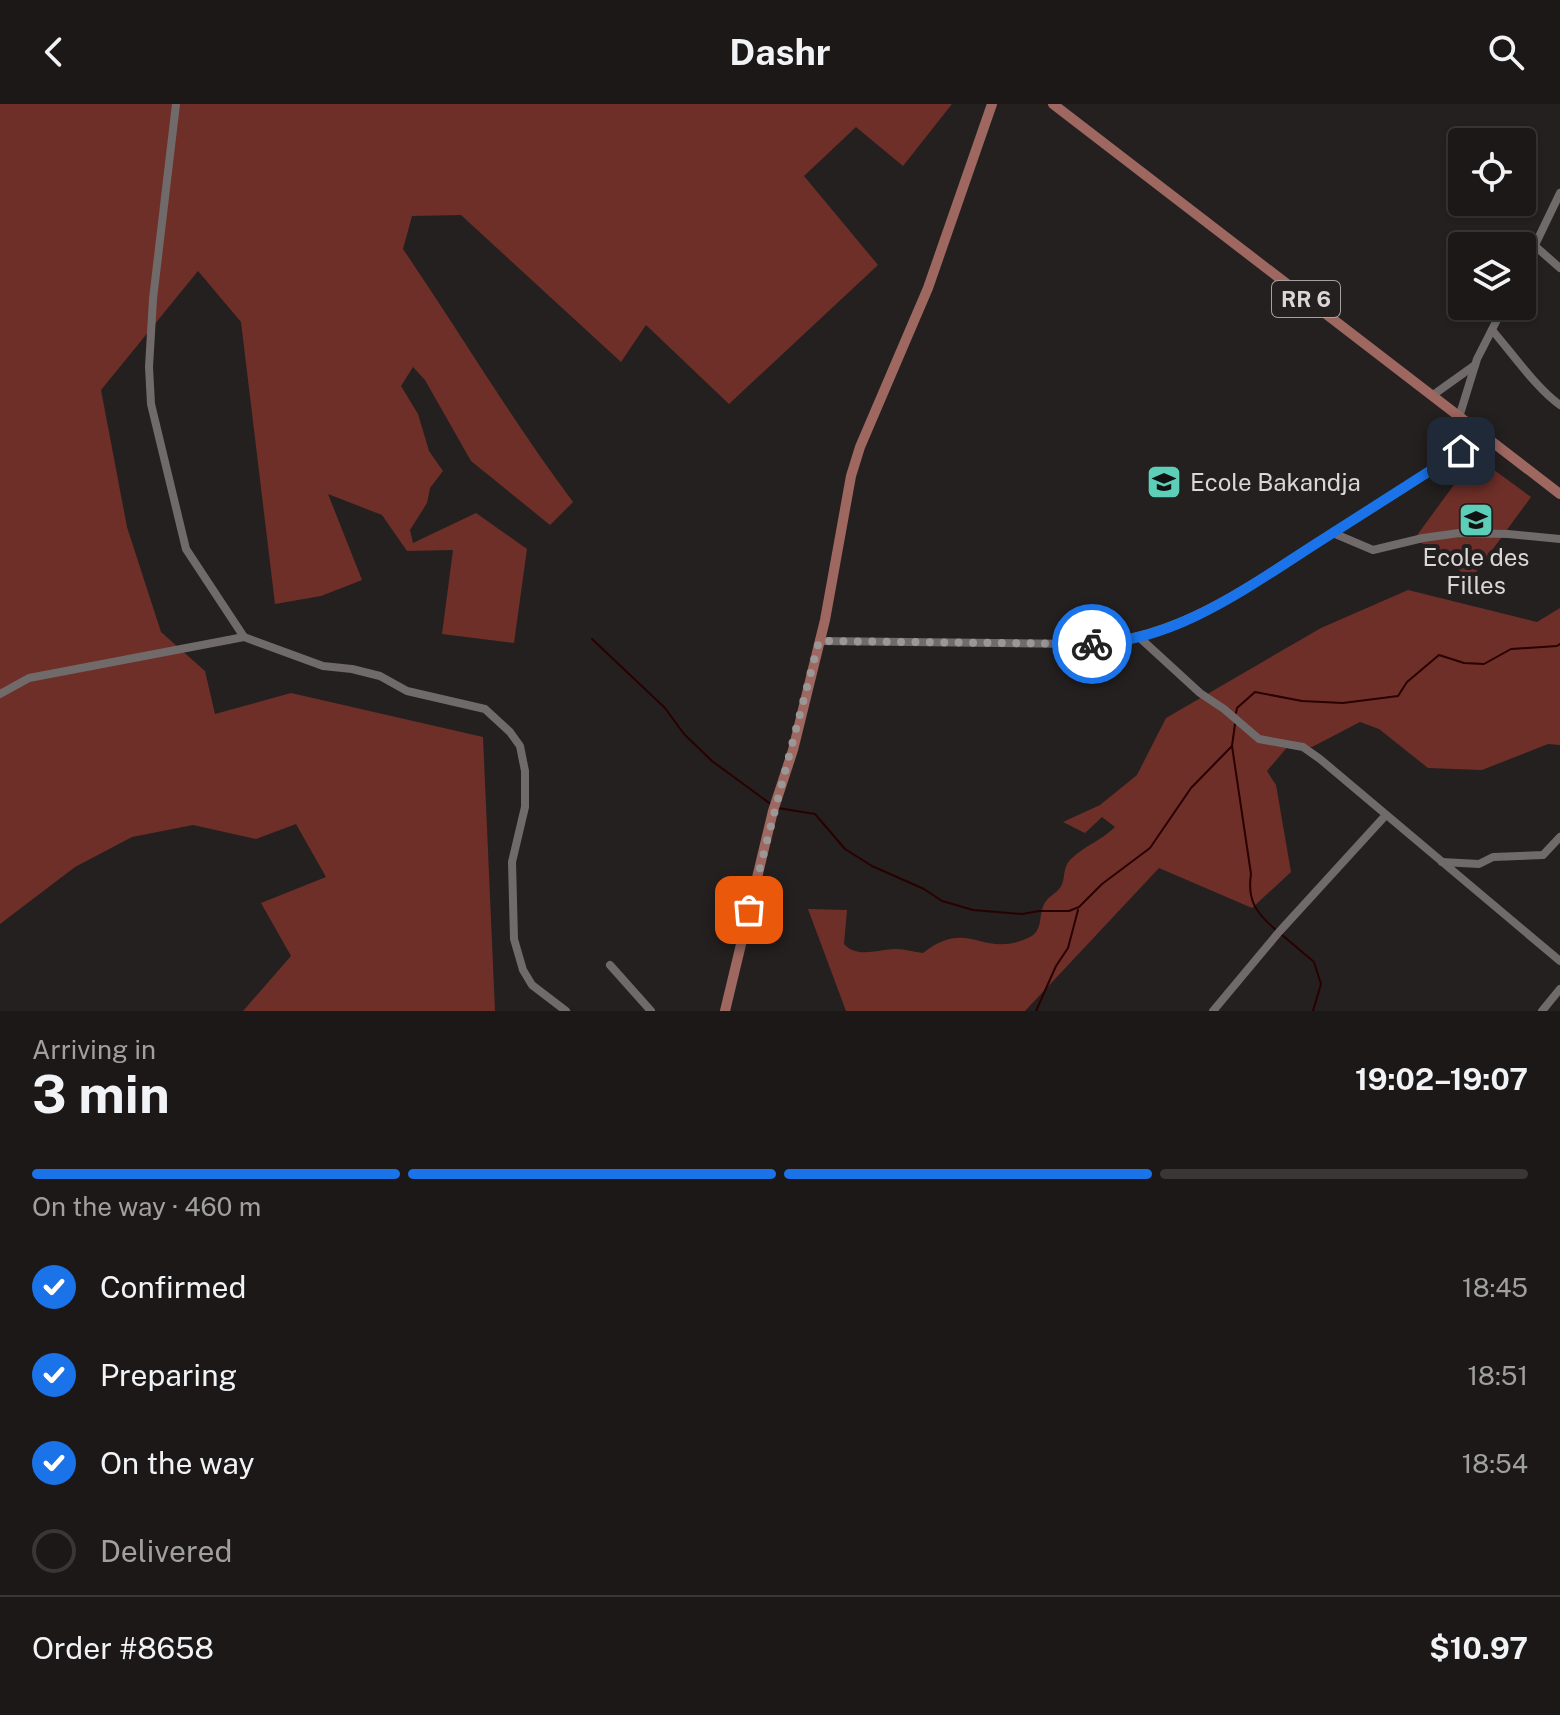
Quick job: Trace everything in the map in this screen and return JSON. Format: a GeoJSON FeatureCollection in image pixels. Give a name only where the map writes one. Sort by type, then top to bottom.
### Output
{"type":"FeatureCollection","features":[{"type":"Feature","properties":{"kind":"main road"},"geometry":{"type":"LineString","coordinates":[[725,1011],[819,641],[851,476],[860,447],[928,288],[992,104]]}},
{"type":"Feature","properties":{"kind":"main road","name":"RR 6"},"geometry":{"type":"LineString","coordinates":[[1053,104],[1252,259],[1460,414],[1560,494]]}},
{"type":"Feature","properties":{"kind":"street"},"geometry":{"type":"LineString","coordinates":[[176,104],[153,299],[149,367],[151,404],[186,549],[244,637]]}},
{"type":"Feature","properties":{"kind":"street"},"geometry":{"type":"LineString","coordinates":[[1536,244],[1560,193]]}},
{"type":"Feature","properties":{"kind":"street"},"geometry":{"type":"LineString","coordinates":[[1536,247],[1560,268]]}},
{"type":"Feature","properties":{"kind":"street"},"geometry":{"type":"LineString","coordinates":[[1460,414],[1476,364],[1497,320]]}},
{"type":"Feature","properties":{"kind":"street"},"geometry":{"type":"LineString","coordinates":[[1492,330],[1545,394],[1560,405]]}},
{"type":"Feature","properties":{"kind":"street"},"geometry":{"type":"LineString","coordinates":[[1433,395],[1476,364]]}},
{"type":"Feature","properties":{"kind":"street"},"geometry":{"type":"LineString","coordinates":[[819,641],[1081,644],[1140,638],[1222,603],[1485,434]]}},
{"type":"Feature","properties":{"kind":"street"},"geometry":{"type":"LineString","coordinates":[[1333,533],[1373,550],[1459,533],[1560,539]]}},
{"type":"Feature","properties":{"kind":"street"},"geometry":{"type":"LineString","coordinates":[[0,694],[29,678],[244,637],[323,666],[366,672],[407,691],[485,709],[520,746],[525,771],[525,807],[512,862],[514,939],[523,970],[532,985],[566,1011]]}},
{"type":"Feature","properties":{"kind":"street"},"geometry":{"type":"LineString","coordinates":[[1140,638],[1200,693],[1259,739],[1303,747],[1320,759],[1560,961]]}},
{"type":"Feature","properties":{"kind":"street"},"geometry":{"type":"LineString","coordinates":[[1213,1011],[1279,932],[1385,816]]}},
{"type":"Feature","properties":{"kind":"street"},"geometry":{"type":"LineString","coordinates":[[1441,862],[1479,864],[1493,857],[1543,855],[1560,837]]}},
{"type":"Feature","properties":{"kind":"street"},"geometry":{"type":"LineString","coordinates":[[610,965],[651,1011]]}},
{"type":"Feature","properties":{"kind":"street"},"geometry":{"type":"LineString","coordinates":[[1542,1011],[1560,989]]}},
{"type":"Feature","properties":{"kind":"shaded area"},"geometry":{"type":"Polygon","coordinates":[[[0,104],[952,104],[903,166],[856,127],[804,176],[878,265],[729,404],[646,325],[621,362],[461,215],[412,216],[403,249],[573,502],[550,525],[471,461],[425,380],[413,367],[401,386],[418,414],[429,451],[443,471],[430,488],[427,503],[410,530],[413,543],[476,513],[527,549],[514,643],[442,634],[453,550],[407,551],[382,515],[328,494],[362,580],[321,596],[275,604],[241,322],[198,271],[101,390],[127,527],[161,632],[205,671],[215,714],[291,693],[483,737],[495,1011],[243,1011],[291,956],[261,903],[326,877],[296,824],[256,839],[193,825],[132,837],[75,867],[0,924],[0,104]]]}},
{"type":"Feature","properties":{"kind":"shaded area"},"geometry":{"type":"Polygon","coordinates":[[[1475,456],[1531,497],[1471,579],[1415,538],[1475,456]]]}},
{"type":"Feature","properties":{"kind":"shaded area"},"geometry":{"type":"Polygon","coordinates":[[[1408,590],[1537,622],[1560,608],[1560,745],[1548,744],[1482,770],[1428,768],[1379,729],[1360,722],[1312,747],[1289,745],[1267,771],[1276,785],[1291,872],[1252,908],[1159,868],[1025,1011],[846,1011],[808,909],[847,910],[844,944],[861,952],[896,949],[923,953],[952,938],[998,944],[1028,938],[1037,931],[1046,901],[1062,885],[1070,860],[1115,827],[1102,817],[1085,833],[1063,822],[1100,805],[1137,775],[1166,718],[1321,628],[1408,590]]]}},
{"type":"Feature","properties":{"kind":"waterway"},"geometry":{"type":"LineString","coordinates":[[592,639],[665,708],[684,734],[712,761],[772,805]]}},
{"type":"Feature","properties":{"kind":"waterway"},"geometry":{"type":"LineString","coordinates":[[1236,713],[1237,708],[1255,692],[1302,701],[1343,703],[1398,696],[1407,682],[1439,655],[1464,663],[1484,664],[1511,649],[1560,644]]}},
{"type":"Feature","properties":{"kind":"waterway"},"geometry":{"type":"LineString","coordinates":[[1235,724],[1232,746],[1251,874],[1250,891],[1258,912],[1276,930]]}},
{"type":"Feature","properties":{"kind":"waterway"},"geometry":{"type":"LineString","coordinates":[[778,808],[815,814],[845,849],[942,901],[973,910],[1022,914],[1069,911],[1079,907],[1102,884],[1150,848],[1191,788],[1232,746]]}},
{"type":"Feature","properties":{"kind":"waterway"},"geometry":{"type":"LineString","coordinates":[[1036,1011],[1056,966],[1068,948],[1078,910]]}},
{"type":"Feature","properties":{"kind":"waterway"},"geometry":{"type":"LineString","coordinates":[[1281,934],[1314,962],[1321,984],[1313,1011]]}},
{"type":"Feature","properties":{"kind":"way so far"},"geometry":{"type":"LineString","coordinates":[[749,910],[819,641],[1092,644]]}},
{"type":"Feature","properties":{"kind":"place","name":"Ecole Bakandja"},"geometry":{"type":"Point","coordinates":[1164,482]}},
{"type":"Feature","properties":{"kind":"place","name":"Ecole des Filles"},"geometry":{"type":"Point","coordinates":[1476,520]}},
{"type":"Feature","properties":{"kind":"route"},"geometry":{"type":"LineString","coordinates":[[1092,644],[1140,638],[1222,603],[1461,451]]}}]}
